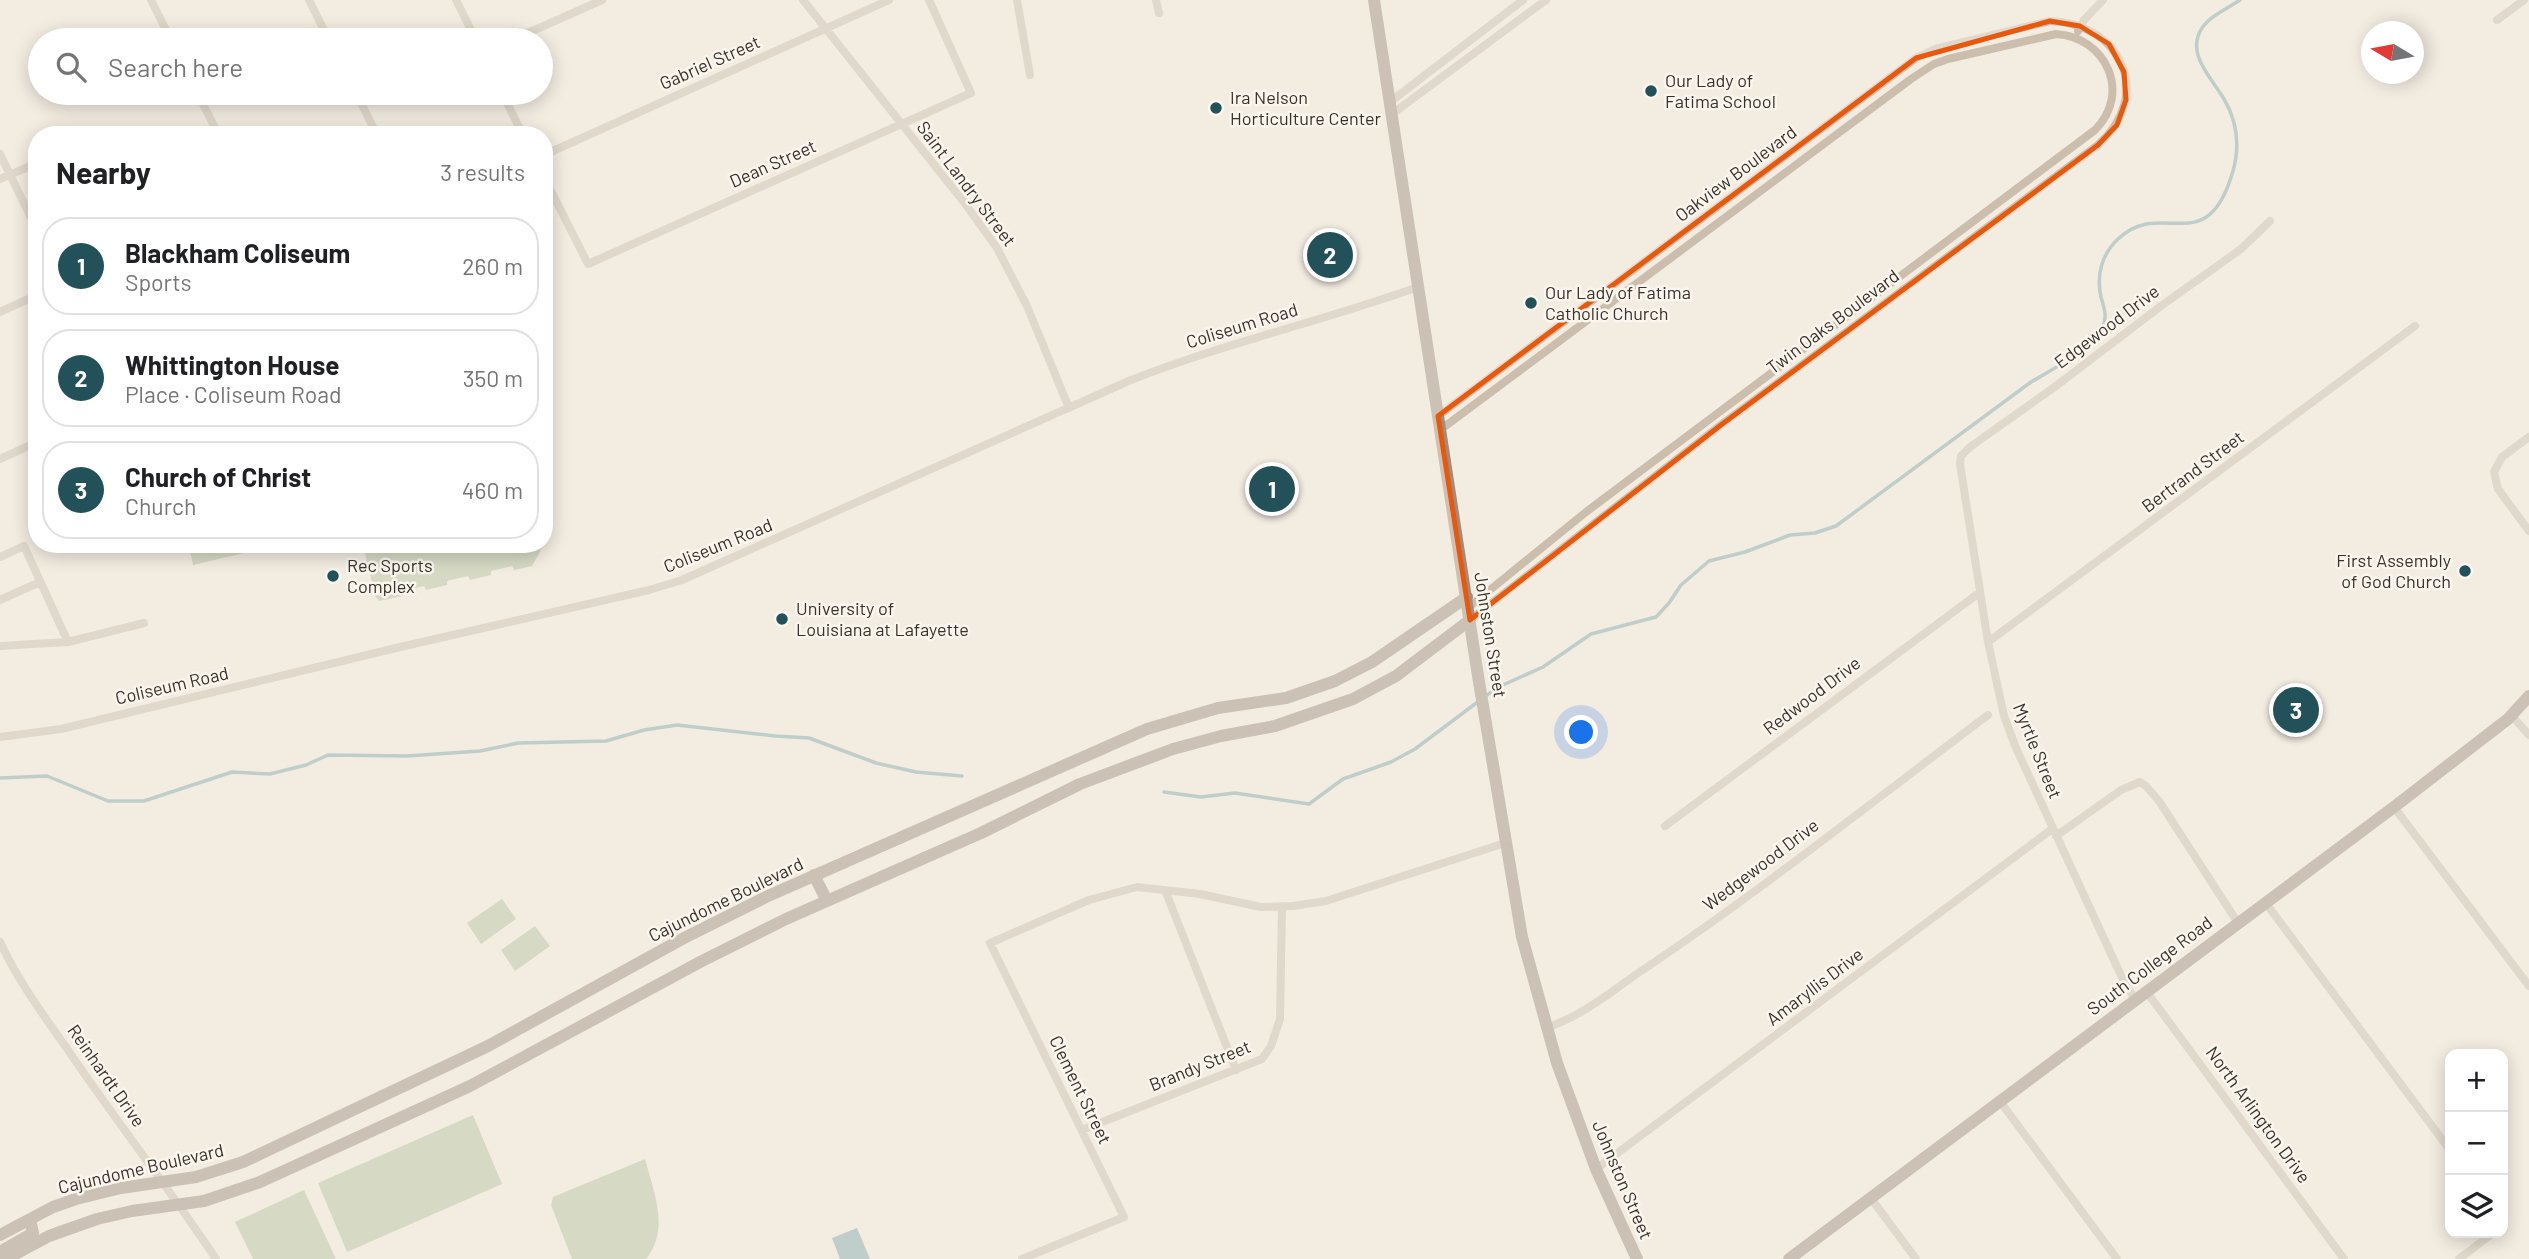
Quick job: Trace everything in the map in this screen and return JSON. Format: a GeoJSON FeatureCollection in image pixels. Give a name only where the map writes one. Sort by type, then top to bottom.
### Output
{"type":"FeatureCollection","features":[{"type":"Feature","properties":{"kind":"street"},"geometry":{"type":"LineString","coordinates":[[151,0],[165,28]]}},
{"type":"Feature","properties":{"kind":"street"},"geometry":{"type":"LineString","coordinates":[[309,0],[323,28]]}},
{"type":"Feature","properties":{"kind":"street"},"geometry":{"type":"LineString","coordinates":[[456,0],[470,28]]}},
{"type":"Feature","properties":{"kind":"street"},"geometry":{"type":"LineString","coordinates":[[539,28],[602,0]]}},
{"type":"Feature","properties":{"kind":"street","name":"Saint Landry Street"},"geometry":{"type":"LineString","coordinates":[[803,0],[997,248],[1027,306],[1069,408]]}},
{"type":"Feature","properties":{"kind":"street","name":"Gabriel Street"},"geometry":{"type":"LineString","coordinates":[[553,151],[889,0]]}},
{"type":"Feature","properties":{"kind":"street","name":"Dean Street"},"geometry":{"type":"LineString","coordinates":[[553,195],[588,264],[971,93],[929,0]]}},
{"type":"Feature","properties":{"kind":"street"},"geometry":{"type":"LineString","coordinates":[[1017,0],[1030,75]]}},
{"type":"Feature","properties":{"kind":"street"},"geometry":{"type":"LineString","coordinates":[[1156,0],[1159,13]]}},
{"type":"Feature","properties":{"kind":"street","name":"Johnston Street"},"geometry":{"type":"LineString","coordinates":[[1374,0],[1478,676],[1522,937],[1546,1028],[1596,1169],[1637,1259]]}},
{"type":"Feature","properties":{"kind":"street"},"geometry":{"type":"LineString","coordinates":[[1391,108],[1546,0]]}},
{"type":"Feature","properties":{"kind":"street"},"geometry":{"type":"LineString","coordinates":[[2075,36],[2080,26],[2103,0]]}},
{"type":"Feature","properties":{"kind":"street"},"geometry":{"type":"LineString","coordinates":[[2497,20],[2524,0]]}},
{"type":"Feature","properties":{"kind":"street"},"geometry":{"type":"LineString","coordinates":[[1391,108],[1520,2],[1525,16]]}},
{"type":"Feature","properties":{"kind":"street","name":"Oakview Boulevard"},"geometry":{"type":"LineString","coordinates":[[1438,416],[1916,58],[1935,49],[2039,23],[2064,21],[2080,26]]}},
{"type":"Feature","properties":{"kind":"street","name":"Twin Oaks Boulevard"},"geometry":{"type":"LineString","coordinates":[[1469,608],[1721,425],[2109,136],[2124,108],[2127,85],[2124,72],[2109,44],[2080,26]]}},
{"type":"Feature","properties":{"kind":"street","name":"Oakview Boulevard"},"geometry":{"type":"LineString","coordinates":[[1440,430],[1923,70],[1948,59],[2047,35],[2075,36]]}},
{"type":"Feature","properties":{"kind":"street","name":"Twin Oaks Boulevard"},"geometry":{"type":"LineString","coordinates":[[1469,608],[1586,512],[2095,130],[2109,110],[2113,82],[2103,59],[2087,43],[2075,36]]}},
{"type":"Feature","properties":{"kind":"street"},"geometry":{"type":"LineString","coordinates":[[203,105],[214,126]]}},
{"type":"Feature","properties":{"kind":"street"},"geometry":{"type":"LineString","coordinates":[[362,105],[372,126]]}},
{"type":"Feature","properties":{"kind":"street"},"geometry":{"type":"LineString","coordinates":[[508,105],[518,126]]}},
{"type":"Feature","properties":{"kind":"street"},"geometry":{"type":"LineString","coordinates":[[0,154],[28,211]]}},
{"type":"Feature","properties":{"kind":"street"},"geometry":{"type":"LineString","coordinates":[[0,179],[28,167]]}},
{"type":"Feature","properties":{"kind":"street","name":"Edgewood Drive"},"geometry":{"type":"LineString","coordinates":[[1961,456],[2241,249],[2270,221]]}},
{"type":"Feature","properties":{"kind":"street","name":"Coliseum Road"},"geometry":{"type":"LineString","coordinates":[[0,737],[61,729],[671,583],[730,560],[1170,365],[1418,287]]}},
{"type":"Feature","properties":{"kind":"street"},"geometry":{"type":"LineString","coordinates":[[0,312],[28,299]]}},
{"type":"Feature","properties":{"kind":"street","name":"Bertrand Street"},"geometry":{"type":"LineString","coordinates":[[1988,642],[2415,326]]}},
{"type":"Feature","properties":{"kind":"street"},"geometry":{"type":"LineString","coordinates":[[2529,437],[2502,457],[2494,472],[2498,489],[2529,531]]}},
{"type":"Feature","properties":{"kind":"street"},"geometry":{"type":"LineString","coordinates":[[0,459],[28,446]]}},
{"type":"Feature","properties":{"kind":"street","name":"Myrtle Street"},"geometry":{"type":"LineString","coordinates":[[1961,456],[1979,593],[2004,716],[2054,833],[2124,982],[2141,995]]}},
{"type":"Feature","properties":{"kind":"street"},"geometry":{"type":"LineString","coordinates":[[0,557],[24,546],[68,642]]}},
{"type":"Feature","properties":{"kind":"street"},"geometry":{"type":"LineString","coordinates":[[0,600],[40,582]]}},
{"type":"Feature","properties":{"kind":"street","name":"Redwood Drive"},"geometry":{"type":"LineString","coordinates":[[1665,826],[1979,593]]}},
{"type":"Feature","properties":{"kind":"street"},"geometry":{"type":"LineString","coordinates":[[6,1259],[49,1236],[87,1222],[132,1211],[223,1196],[260,1182],[470,1086],[702,961],[1080,784],[1173,749],[1221,736],[1275,726],[1353,699],[1396,676],[1469,608]]}},
{"type":"Feature","properties":{"kind":"street","name":"Cajundome Boulevard"},"geometry":{"type":"LineString","coordinates":[[0,1235],[53,1207],[98,1193],[196,1177],[243,1161],[445,1068],[591,991],[684,938],[814,876],[1147,729],[1193,714],[1286,698],[1335,681],[1469,608]]}},
{"type":"Feature","properties":{"kind":"street"},"geometry":{"type":"LineString","coordinates":[[0,646],[68,642],[144,623]]}},
{"type":"Feature","properties":{"kind":"street","name":"South College Road"},"geometry":{"type":"LineString","coordinates":[[1788,1259],[2394,807],[2511,715],[2529,696]]}},
{"type":"Feature","properties":{"kind":"street","name":"Wedgewood Drive"},"geometry":{"type":"LineString","coordinates":[[1546,1028],[1566,1022],[1599,1002],[1687,941],[1988,715]]}},
{"type":"Feature","properties":{"kind":"street"},"geometry":{"type":"LineString","coordinates":[[2511,715],[2529,734]]}},
{"type":"Feature","properties":{"kind":"street"},"geometry":{"type":"LineString","coordinates":[[1099,750],[1108,774]]}},
{"type":"Feature","properties":{"kind":"street","name":"Amaryllis Drive"},"geometry":{"type":"LineString","coordinates":[[1596,1169],[2054,833],[2121,790],[2140,782],[2159,801],[2238,923]]}},
{"type":"Feature","properties":{"kind":"street"},"geometry":{"type":"LineString","coordinates":[[2394,807],[2529,986]]}},
{"type":"Feature","properties":{"kind":"street"},"geometry":{"type":"LineString","coordinates":[[1236,1070],[1165,890],[1200,894],[1251,906],[1282,907],[1326,901],[1505,843]]}},
{"type":"Feature","properties":{"kind":"street"},"geometry":{"type":"LineString","coordinates":[[814,876],[827,901]]}},
{"type":"Feature","properties":{"kind":"street","name":"Clement Street"},"geometry":{"type":"LineString","coordinates":[[1022,1259],[1124,1217],[990,943],[1089,900],[1121,890],[1145,886],[1165,890]]}},
{"type":"Feature","properties":{"kind":"street"},"geometry":{"type":"LineString","coordinates":[[2265,902],[2445,1143]]}},
{"type":"Feature","properties":{"kind":"street","name":"Brandy Street"},"geometry":{"type":"LineString","coordinates":[[1082,1130],[1262,1059],[1271,1046],[1280,1019],[1282,907]]}},
{"type":"Feature","properties":{"kind":"street","name":"Reinhardt Drive"},"geometry":{"type":"LineString","coordinates":[[0,942],[35,1003],[109,1111],[180,1204],[216,1259]]}},
{"type":"Feature","properties":{"kind":"street","name":"North Arlington Drive"},"geometry":{"type":"LineString","coordinates":[[2141,995],[2344,1259]]}},
{"type":"Feature","properties":{"kind":"street"},"geometry":{"type":"LineString","coordinates":[[1999,1100],[2117,1259]]}},
{"type":"Feature","properties":{"kind":"street"},"geometry":{"type":"LineString","coordinates":[[1870,1197],[1916,1259]]}},
{"type":"Feature","properties":{"kind":"street"},"geometry":{"type":"LineString","coordinates":[[0,1252],[33,1233],[30,1219]]}},
{"type":"Feature","properties":{"kind":"street"},"geometry":{"type":"LineString","coordinates":[[2459,1259],[2486,1238]]}},
{"type":"Feature","properties":{"kind":"highlighted area"},"geometry":{"type":"Polygon","coordinates":[[[2050,21],[2080,26],[2109,44],[2124,72],[2126,100],[2117,125],[2098,145],[1721,425],[1470,620],[1438,416],[1916,58],[2050,21]]]}},
{"type":"Feature","properties":{"kind":"green space"},"geometry":{"type":"Polygon","coordinates":[[[191,553],[244,553],[193,565],[191,553]]]}},
{"type":"Feature","properties":{"kind":"green space"},"geometry":{"type":"Polygon","coordinates":[[[365,553],[539,553],[532,566],[514,570],[512,566],[470,580],[468,576],[447,581],[447,585],[426,590],[424,586],[403,591],[403,596],[379,601],[375,596],[365,553]]]}},
{"type":"Feature","properties":{"kind":"green space"},"geometry":{"type":"Polygon","coordinates":[[[502,899],[516,919],[481,944],[467,923],[502,899]]]}},
{"type":"Feature","properties":{"kind":"green space"},"geometry":{"type":"Polygon","coordinates":[[[535,926],[550,946],[515,971],[501,950],[535,926]]]}},
{"type":"Feature","properties":{"kind":"green space"},"geometry":{"type":"Polygon","coordinates":[[[473,1115],[502,1184],[347,1252],[318,1183],[473,1115]]]}},
{"type":"Feature","properties":{"kind":"green space"},"geometry":{"type":"Polygon","coordinates":[[[645,1159],[656,1198],[659,1223],[657,1236],[646,1259],[572,1259],[551,1205],[553,1197],[645,1159]]]}},
{"type":"Feature","properties":{"kind":"green space"},"geometry":{"type":"Polygon","coordinates":[[[304,1190],[336,1259],[253,1259],[235,1222],[304,1190]]]}},
{"type":"Feature","properties":{"kind":"water"},"geometry":{"type":"Polygon","coordinates":[[[857,1228],[870,1259],[840,1259],[832,1238],[857,1228]]]}},
{"type":"Feature","properties":{"kind":"waterway"},"geometry":{"type":"LineString","coordinates":[[1486,696],[1496,688],[1543,667],[1591,634],[1656,617],[1681,585],[1709,561],[1745,552],[1790,535],[1815,533],[1836,526],[2031,382],[2090,343],[2105,320],[2100,273],[2104,258],[2112,245],[2134,228],[2150,223],[2197,221],[2210,214],[2222,198],[2235,162],[2236,134],[2228,107],[2202,65],[2197,47],[2205,24],[2240,0]]}},
{"type":"Feature","properties":{"kind":"waterway"},"geometry":{"type":"LineString","coordinates":[[1164,792],[1201,797],[1235,793],[1309,804],[1343,779],[1391,762],[1415,749],[1479,701]]}},
{"type":"Feature","properties":{"kind":"waterway"},"geometry":{"type":"LineString","coordinates":[[0,778],[47,776],[108,801],[144,801],[232,772],[270,774],[306,765],[328,755],[407,756],[480,751],[518,743],[606,741],[644,730],[677,725],[809,738],[876,763],[916,772],[962,776]]}},
{"type":"Feature","properties":{"kind":"place","name":"Our Lady of Fatima School"},"geometry":{"type":"Point","coordinates":[1651,91]}},
{"type":"Feature","properties":{"kind":"place","name":"Ira Nelson Horticulture Center"},"geometry":{"type":"Point","coordinates":[1216,108]}},
{"type":"Feature","properties":{"kind":"place","name":"Whittington House"},"geometry":{"type":"Point","coordinates":[1330,255]}},
{"type":"Feature","properties":{"kind":"place","name":"Our Lady of Fatima Catholic Church"},"geometry":{"type":"Point","coordinates":[1531,303]}},
{"type":"Feature","properties":{"kind":"place","name":"Blackham Coliseum"},"geometry":{"type":"Point","coordinates":[1272,489]}},
{"type":"Feature","properties":{"kind":"place","name":"First Assembly of God Church"},"geometry":{"type":"Point","coordinates":[2465,571]}},
{"type":"Feature","properties":{"kind":"place","name":"Rec Sports Complex"},"geometry":{"type":"Point","coordinates":[333,576]}},
{"type":"Feature","properties":{"kind":"place","name":"University of Louisiana at Lafayette"},"geometry":{"type":"Point","coordinates":[782,619]}},
{"type":"Feature","properties":{"kind":"place","name":"Church of Christ"},"geometry":{"type":"Point","coordinates":[2296,710]}}]}
